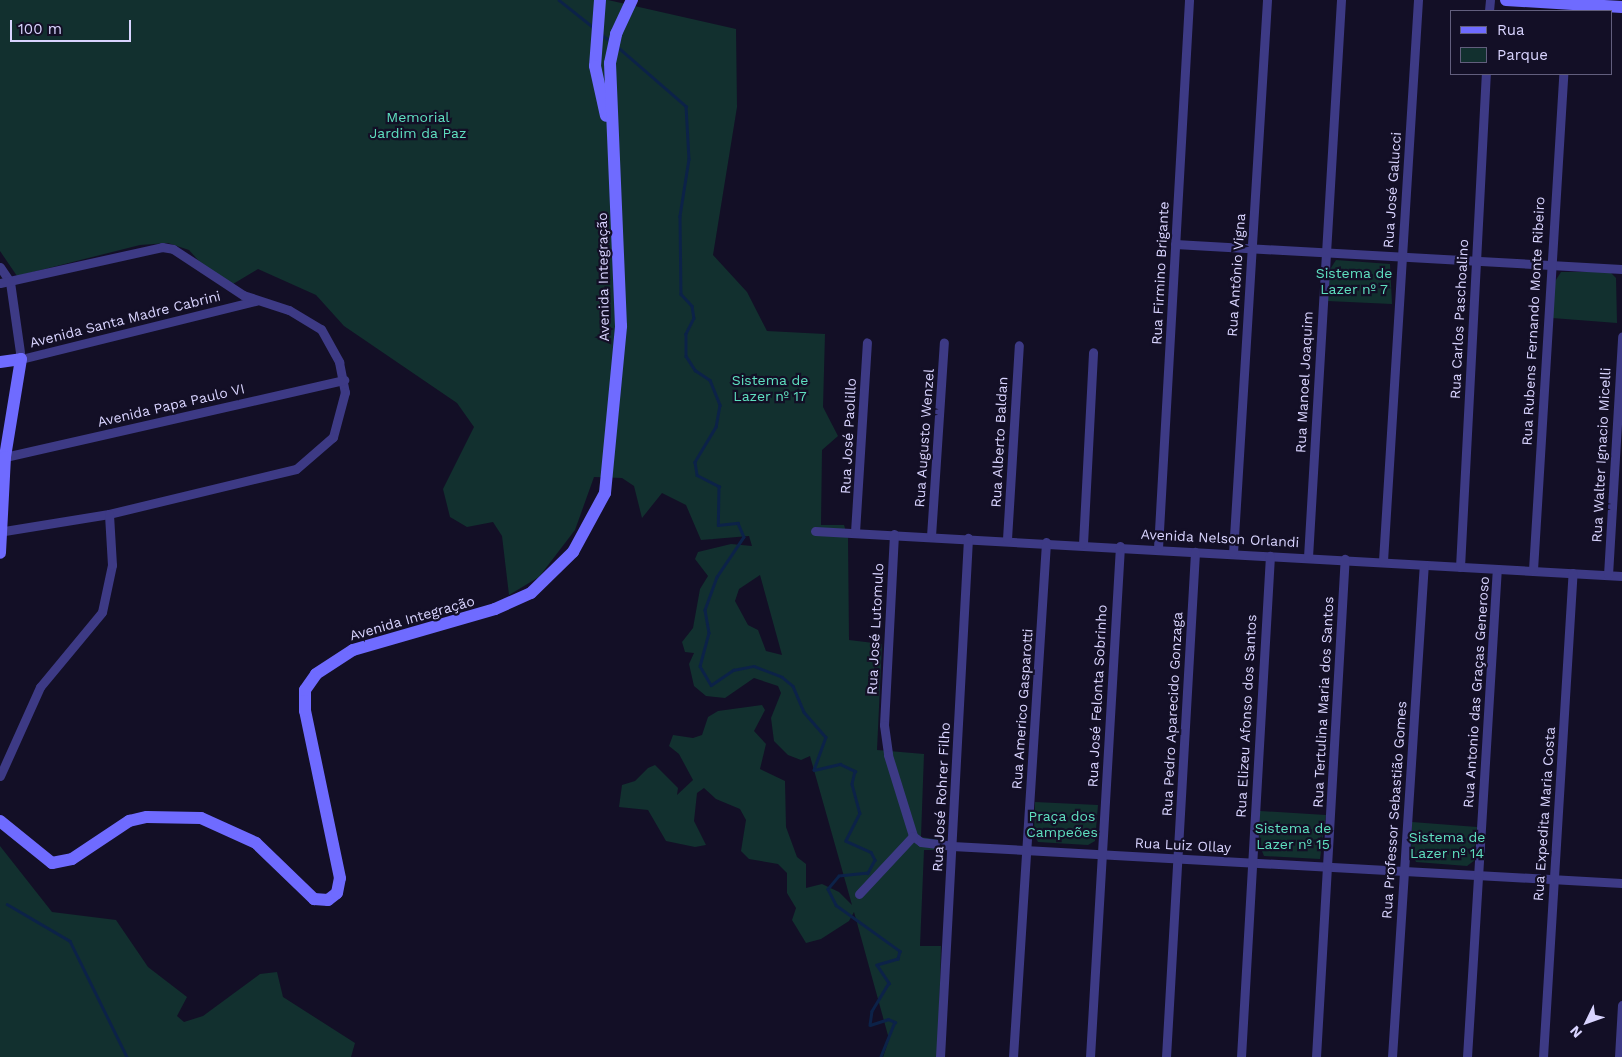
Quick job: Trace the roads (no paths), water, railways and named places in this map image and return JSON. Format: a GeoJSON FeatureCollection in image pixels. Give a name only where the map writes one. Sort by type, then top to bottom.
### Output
{"type":"FeatureCollection","features":[{"type":"Feature","properties":{"kind":"main road","name":"Avenida Integração"},"geometry":{"type":"LineString","coordinates":[[600,0],[596,30],[595,66],[611,130]]}},
{"type":"Feature","properties":{"kind":"main road","name":"Avenida Integração"},"geometry":{"type":"LineString","coordinates":[[0,821],[52,863],[72,859],[128,821],[147,817],[202,818],[256,843],[314,898],[328,900],[337,893],[340,878],[305,711],[305,690],[316,674],[353,650],[495,609],[531,593],[573,552],[605,493],[621,326],[611,130],[614,44],[632,0]]}},
{"type":"Feature","properties":{"kind":"main road"},"geometry":{"type":"LineString","coordinates":[[1506,0],[1622,7]]}},
{"type":"Feature","properties":{"kind":"main road"},"geometry":{"type":"LineString","coordinates":[[0,553],[4,531],[5,456],[21,359]]}},
{"type":"Feature","properties":{"kind":"main road","name":"Avenida Santa Madre Cabrini"},"geometry":{"type":"LineString","coordinates":[[0,362],[21,359]]}},
{"type":"Feature","properties":{"kind":"street","name":"Rua Firmino Brigante"},"geometry":{"type":"LineString","coordinates":[[1158,548],[1189,0]]}},
{"type":"Feature","properties":{"kind":"street","name":"Rua Antônio Vigna"},"geometry":{"type":"LineString","coordinates":[[1233,553],[1267,0]]}},
{"type":"Feature","properties":{"kind":"street","name":"Rua Manoel Joaquim"},"geometry":{"type":"LineString","coordinates":[[1308,557],[1341,0]]}},
{"type":"Feature","properties":{"kind":"street","name":"Rua José Galucci"},"geometry":{"type":"LineString","coordinates":[[1383,561],[1418,0]]}},
{"type":"Feature","properties":{"kind":"street","name":"Rua Carlos Paschoalino"},"geometry":{"type":"LineString","coordinates":[[1460,566],[1486,75]]}},
{"type":"Feature","properties":{"kind":"street","name":"Rua Rubens Fernando Monte Ribeiro"},"geometry":{"type":"LineString","coordinates":[[1533,570],[1550,264],[1563,75]]}},
{"type":"Feature","properties":{"kind":"street"},"geometry":{"type":"LineString","coordinates":[[1176,244],[1622,269]]}},
{"type":"Feature","properties":{"kind":"street"},"geometry":{"type":"LineString","coordinates":[[0,283],[162,247],[184,254],[204,273],[256,301],[289,310],[321,329],[329,338],[344,380],[338,428],[317,455],[296,469],[109,514],[4,531]]}},
{"type":"Feature","properties":{"kind":"street"},"geometry":{"type":"LineString","coordinates":[[0,267],[10,282],[21,359]]}},
{"type":"Feature","properties":{"kind":"street","name":"Avenida Santa Madre Cabrini"},"geometry":{"type":"LineString","coordinates":[[21,359],[256,301]]}},
{"type":"Feature","properties":{"kind":"street","name":"Rua Walter Ignacio Micelli"},"geometry":{"type":"LineString","coordinates":[[1608,575],[1622,336]]}},
{"type":"Feature","properties":{"kind":"street","name":"Rua José Paolillo"},"geometry":{"type":"LineString","coordinates":[[856,532],[867,342]]}},
{"type":"Feature","properties":{"kind":"street","name":"Rua Augusto Wenzel"},"geometry":{"type":"LineString","coordinates":[[931,536],[944,342]]}},
{"type":"Feature","properties":{"kind":"street","name":"Rua Alberto Baldan"},"geometry":{"type":"LineString","coordinates":[[1007,540],[1019,345]]}},
{"type":"Feature","properties":{"kind":"street"},"geometry":{"type":"LineString","coordinates":[[1083,544],[1093,352]]}},
{"type":"Feature","properties":{"kind":"street","name":"Avenida Papa Paulo VI"},"geometry":{"type":"LineString","coordinates":[[5,456],[344,380]]}},
{"type":"Feature","properties":{"kind":"street"},"geometry":{"type":"LineString","coordinates":[[0,776],[40,687],[102,612],[112,565],[109,514]]}},
{"type":"Feature","properties":{"kind":"street","name":"Avenida Nelson Orlandi"},"geometry":{"type":"LineString","coordinates":[[815,531],[1158,548],[1195,552],[1383,561],[1622,576]]}},
{"type":"Feature","properties":{"kind":"street","name":"Rua José Lutomulo"},"geometry":{"type":"LineString","coordinates":[[894,534],[884,724],[888,754],[913,836]]}},
{"type":"Feature","properties":{"kind":"street","name":"Rua José Rohrer Filho"},"geometry":{"type":"LineString","coordinates":[[940,1057],[968,538]]}},
{"type":"Feature","properties":{"kind":"street","name":"Rua Americo Gasparotti"},"geometry":{"type":"LineString","coordinates":[[1013,1057],[1046,542]]}},
{"type":"Feature","properties":{"kind":"street","name":"Rua José Felonta Sobrinho"},"geometry":{"type":"LineString","coordinates":[[1090,1057],[1120,546]]}},
{"type":"Feature","properties":{"kind":"street","name":"Rua Pedro Aparecido Gonzaga"},"geometry":{"type":"LineString","coordinates":[[1166,1057],[1195,552]]}},
{"type":"Feature","properties":{"kind":"street","name":"Rua Elizeu Afonso dos Santos"},"geometry":{"type":"LineString","coordinates":[[1241,1057],[1270,556]]}},
{"type":"Feature","properties":{"kind":"street","name":"Rua Tertulina Maria dos Santos"},"geometry":{"type":"LineString","coordinates":[[1316,1057],[1345,559]]}},
{"type":"Feature","properties":{"kind":"street","name":"Rua Professor Sebastião Gomes"},"geometry":{"type":"LineString","coordinates":[[1392,1057],[1424,565]]}},
{"type":"Feature","properties":{"kind":"street","name":"Rua Antonio das Graças Generoso"},"geometry":{"type":"LineString","coordinates":[[1467,1057],[1497,569]]}},
{"type":"Feature","properties":{"kind":"street","name":"Rua Expedita Maria Costa"},"geometry":{"type":"LineString","coordinates":[[1543,1057],[1573,573]]}},
{"type":"Feature","properties":{"kind":"street"},"geometry":{"type":"LineString","coordinates":[[859,894],[913,836]]}},
{"type":"Feature","properties":{"kind":"street","name":"Rua Luiz Ollay"},"geometry":{"type":"LineString","coordinates":[[913,836],[921,842],[952,846],[1478,873],[1622,883]]}},
{"type":"Feature","properties":{"kind":"street"},"geometry":{"type":"LineString","coordinates":[[1619,1057],[1622,1004]]}},
{"type":"Feature","properties":{"kind":"waterway"},"geometry":{"type":"LineString","coordinates":[[559,0],[593,27]]}},
{"type":"Feature","properties":{"kind":"waterway"},"geometry":{"type":"LineString","coordinates":[[601,34],[610,41]]}},
{"type":"Feature","properties":{"kind":"waterway"},"geometry":{"type":"LineString","coordinates":[[619,48],[686,106],[689,159],[680,216],[681,294],[692,306],[694,318],[686,334],[686,356],[695,370],[710,380],[720,405],[716,427],[695,462],[697,475],[719,486],[718,525],[738,523],[744,537],[717,577],[705,610],[709,633],[700,666],[711,685],[733,670],[754,666],[782,677],[793,686],[804,712],[826,737],[814,770],[840,764],[855,771],[852,784],[860,813],[846,841],[871,852],[875,860],[868,873],[839,876],[828,889],[836,905],[900,951],[898,959],[877,965],[889,983],[872,1011],[870,1025],[888,1019],[895,1022],[881,1057]]}},
{"type":"Feature","properties":{"kind":"waterway"},"geometry":{"type":"LineString","coordinates":[[7,904],[70,941],[127,1057]]}},
{"type":"Feature","properties":{"kind":"park label","name":"Memorial Jardim da Paz"},"geometry":{"type":"Point","coordinates":[418,126]}},
{"type":"Feature","properties":{"kind":"park label","name":"Sistema de Lazer nº 7"},"geometry":{"type":"Point","coordinates":[1354,282]}},
{"type":"Feature","properties":{"kind":"park label","name":"Sistema de Lazer nº 17"},"geometry":{"type":"Point","coordinates":[770,388]}},
{"type":"Feature","properties":{"kind":"park label","name":"Praça dos Campeões"},"geometry":{"type":"Point","coordinates":[1062,824]}},
{"type":"Feature","properties":{"kind":"park label","name":"Sistema de Lazer nº 15"},"geometry":{"type":"Point","coordinates":[1293,836]}},
{"type":"Feature","properties":{"kind":"park label","name":"Sistema de Lazer nº 14"},"geometry":{"type":"Point","coordinates":[1447,846]}}]}
